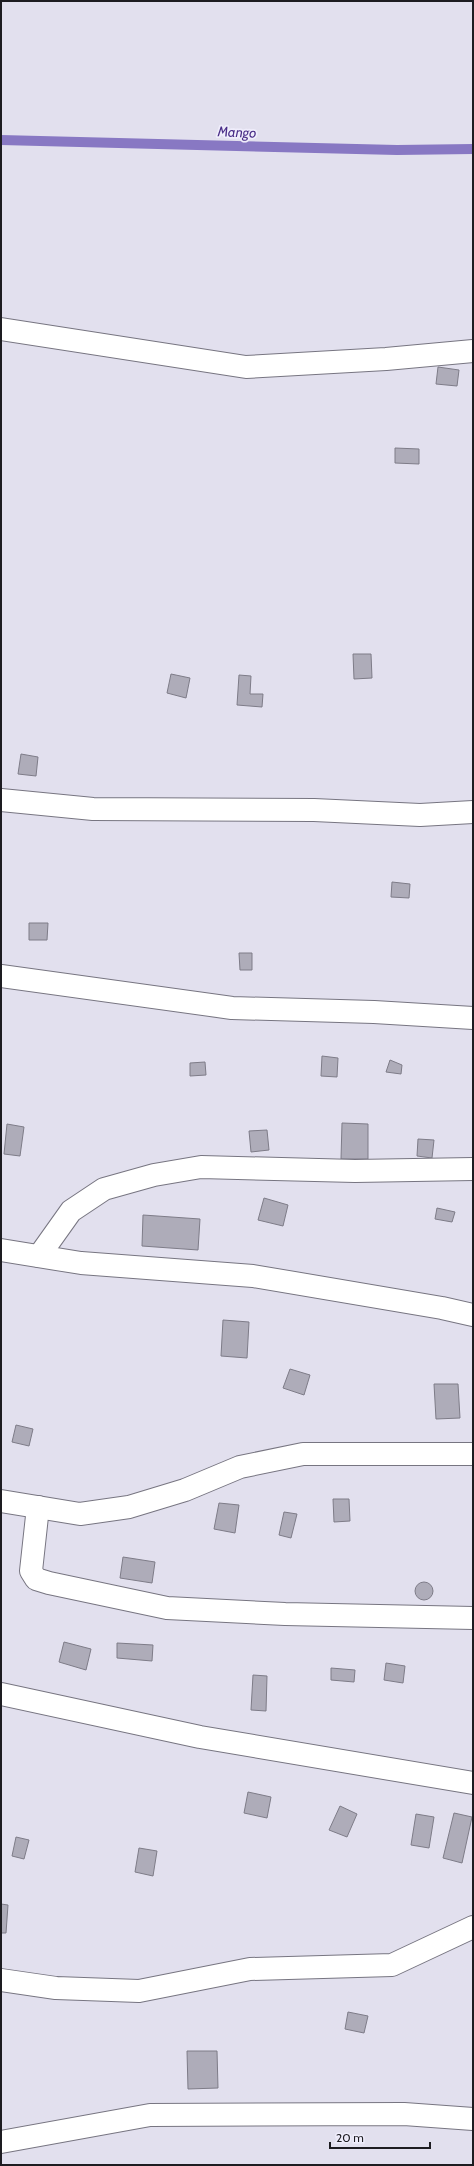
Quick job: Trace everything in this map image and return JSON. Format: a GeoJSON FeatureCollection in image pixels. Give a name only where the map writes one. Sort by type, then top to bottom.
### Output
{"type":"FeatureCollection","features":[{"type":"Feature","properties":{"kind":"street"},"geometry":{"type":"LineString","coordinates":[[1,328],[246,367],[386,359],[473,351]]}},
{"type":"Feature","properties":{"kind":"street"},"geometry":{"type":"LineString","coordinates":[[1,800],[93,809],[314,810],[420,815],[473,812]]}},
{"type":"Feature","properties":{"kind":"street"},"geometry":{"type":"LineString","coordinates":[[1,976],[232,1008],[374,1012],[473,1018]]}},
{"type":"Feature","properties":{"kind":"street"},"geometry":{"type":"LineString","coordinates":[[39,1256],[71,1211],[104,1189],[154,1175],[201,1167],[355,1171],[473,1169]]}},
{"type":"Feature","properties":{"kind":"street"},"geometry":{"type":"LineString","coordinates":[[1,1250],[81,1263],[253,1276],[442,1308],[473,1315]]}},
{"type":"Feature","properties":{"kind":"street"},"geometry":{"type":"LineString","coordinates":[[1,1501],[80,1514],[129,1507],[185,1490],[240,1467],[303,1454],[473,1454]]}},
{"type":"Feature","properties":{"kind":"street"},"geometry":{"type":"LineString","coordinates":[[38,1507],[31,1571],[36,1579],[49,1583],[167,1608],[285,1614],[473,1618]]}},
{"type":"Feature","properties":{"kind":"street"},"geometry":{"type":"LineString","coordinates":[[1,1694],[200,1738],[473,1784]]}},
{"type":"Feature","properties":{"kind":"street"},"geometry":{"type":"LineString","coordinates":[[1,1980],[56,1988],[139,1991],[250,1969],[392,1965],[473,1927]]}},
{"type":"Feature","properties":{"kind":"street"},"geometry":{"type":"LineString","coordinates":[[1,2142],[150,2115],[404,2114],[473,2119]]}},
{"type":"Feature","properties":{"kind":"building"},"geometry":{"type":"Polygon","coordinates":[[[438,367],[459,370],[457,386],[436,384],[438,367]]]}},
{"type":"Feature","properties":{"kind":"building"},"geometry":{"type":"Polygon","coordinates":[[[395,448],[419,449],[419,464],[395,463],[395,448]]]}},
{"type":"Feature","properties":{"kind":"building"},"geometry":{"type":"Polygon","coordinates":[[[353,654],[371,654],[372,678],[354,679],[353,654]]]}},
{"type":"Feature","properties":{"kind":"building"},"geometry":{"type":"Polygon","coordinates":[[[171,674],[190,678],[186,698],[167,693],[171,674]]]}},
{"type":"Feature","properties":{"kind":"building"},"geometry":{"type":"Polygon","coordinates":[[[239,675],[251,676],[250,694],[263,694],[262,707],[237,705],[239,675]]]}},
{"type":"Feature","properties":{"kind":"building"},"geometry":{"type":"Polygon","coordinates":[[[21,754],[38,757],[36,776],[18,774],[21,754]]]}},
{"type":"Feature","properties":{"kind":"building"},"geometry":{"type":"Polygon","coordinates":[[[392,882],[410,884],[409,898],[391,897],[392,882]]]}},
{"type":"Feature","properties":{"kind":"building"},"geometry":{"type":"Polygon","coordinates":[[[29,923],[48,923],[47,940],[29,940],[29,923]]]}},
{"type":"Feature","properties":{"kind":"building"},"geometry":{"type":"Polygon","coordinates":[[[239,953],[252,953],[252,970],[240,970],[239,953]]]}},
{"type":"Feature","properties":{"kind":"building"},"geometry":{"type":"Polygon","coordinates":[[[322,1056],[338,1058],[337,1077],[321,1076],[322,1056]]]}},
{"type":"Feature","properties":{"kind":"building"},"geometry":{"type":"Polygon","coordinates":[[[390,1060],[402,1065],[401,1074],[386,1072],[390,1060]]]}},
{"type":"Feature","properties":{"kind":"building"},"geometry":{"type":"Polygon","coordinates":[[[205,1062],[206,1075],[190,1076],[190,1063],[205,1062]]]}},
{"type":"Feature","properties":{"kind":"building"},"geometry":{"type":"Polygon","coordinates":[[[342,1123],[368,1124],[368,1159],[341,1159],[342,1123]]]}},
{"type":"Feature","properties":{"kind":"building"},"geometry":{"type":"Polygon","coordinates":[[[7,1124],[24,1127],[20,1156],[4,1154],[7,1124]]]}},
{"type":"Feature","properties":{"kind":"building"},"geometry":{"type":"Polygon","coordinates":[[[267,1130],[269,1150],[251,1152],[249,1131],[267,1130]]]}},
{"type":"Feature","properties":{"kind":"building"},"geometry":{"type":"Polygon","coordinates":[[[418,1139],[434,1140],[432,1158],[417,1156],[418,1139]]]}},
{"type":"Feature","properties":{"kind":"building"},"geometry":{"type":"Polygon","coordinates":[[[264,1198],[288,1205],[283,1226],[258,1220],[264,1198]]]}},
{"type":"Feature","properties":{"kind":"building"},"geometry":{"type":"Polygon","coordinates":[[[437,1208],[455,1212],[452,1222],[435,1219],[437,1208]]]}},
{"type":"Feature","properties":{"kind":"building"},"geometry":{"type":"Polygon","coordinates":[[[143,1215],[200,1219],[198,1250],[142,1246],[143,1215]]]}},
{"type":"Feature","properties":{"kind":"building"},"geometry":{"type":"Polygon","coordinates":[[[223,1320],[249,1322],[247,1358],[221,1356],[223,1320]]]}},
{"type":"Feature","properties":{"kind":"building"},"geometry":{"type":"Polygon","coordinates":[[[290,1369],[310,1375],[304,1395],[283,1388],[290,1369]]]}},
{"type":"Feature","properties":{"kind":"building"},"geometry":{"type":"Polygon","coordinates":[[[434,1384],[458,1384],[460,1418],[436,1419],[434,1384]]]}},
{"type":"Feature","properties":{"kind":"building"},"geometry":{"type":"Polygon","coordinates":[[[16,1425],[33,1429],[29,1446],[12,1442],[16,1425]]]}},
{"type":"Feature","properties":{"kind":"building"},"geometry":{"type":"Polygon","coordinates":[[[333,1499],[349,1499],[350,1521],[334,1522],[333,1499]]]}},
{"type":"Feature","properties":{"kind":"building"},"geometry":{"type":"Polygon","coordinates":[[[219,1503],[239,1505],[235,1533],[214,1529],[219,1503]]]}},
{"type":"Feature","properties":{"kind":"building"},"geometry":{"type":"Polygon","coordinates":[[[284,1512],[297,1514],[291,1538],[279,1535],[284,1512]]]}},
{"type":"Feature","properties":{"kind":"building"},"geometry":{"type":"Polygon","coordinates":[[[123,1557],[155,1562],[152,1583],[120,1578],[123,1557]]]}},
{"type":"Feature","properties":{"kind":"building"},"geometry":{"type":"Polygon","coordinates":[[[420,1582],[428,1582],[433,1587],[431,1598],[428,1600],[420,1600],[415,1595],[415,1587],[420,1582]]]}},
{"type":"Feature","properties":{"kind":"building"},"geometry":{"type":"Polygon","coordinates":[[[64,1642],[91,1649],[86,1670],[59,1662],[64,1642]]]}},
{"type":"Feature","properties":{"kind":"building"},"geometry":{"type":"Polygon","coordinates":[[[117,1643],[153,1645],[152,1661],[117,1658],[117,1643]]]}},
{"type":"Feature","properties":{"kind":"building"},"geometry":{"type":"Polygon","coordinates":[[[386,1663],[405,1666],[403,1683],[384,1680],[386,1663]]]}},
{"type":"Feature","properties":{"kind":"building"},"geometry":{"type":"Polygon","coordinates":[[[331,1668],[355,1670],[354,1682],[331,1680],[331,1668]]]}},
{"type":"Feature","properties":{"kind":"building"},"geometry":{"type":"Polygon","coordinates":[[[253,1675],[267,1676],[266,1711],[251,1710],[253,1675]]]}},
{"type":"Feature","properties":{"kind":"building"},"geometry":{"type":"Polygon","coordinates":[[[248,1792],[271,1797],[267,1818],[244,1813],[248,1792]]]}},
{"type":"Feature","properties":{"kind":"building"},"geometry":{"type":"Polygon","coordinates":[[[340,1806],[357,1814],[347,1837],[329,1830],[340,1806]]]}},
{"type":"Feature","properties":{"kind":"building"},"geometry":{"type":"Polygon","coordinates":[[[454,1813],[472,1817],[462,1863],[443,1858],[454,1813]]]}},
{"type":"Feature","properties":{"kind":"building"},"geometry":{"type":"Polygon","coordinates":[[[416,1814],[434,1817],[429,1848],[411,1845],[416,1814]]]}},
{"type":"Feature","properties":{"kind":"building"},"geometry":{"type":"Polygon","coordinates":[[[16,1837],[29,1840],[24,1859],[12,1856],[16,1837]]]}},
{"type":"Feature","properties":{"kind":"building"},"geometry":{"type":"Polygon","coordinates":[[[139,1848],[157,1851],[153,1876],[135,1872],[139,1848]]]}},
{"type":"Feature","properties":{"kind":"building"},"geometry":{"type":"Polygon","coordinates":[[[1,1904],[8,1905],[6,1933],[1,1933],[1,1904]]]}},
{"type":"Feature","properties":{"kind":"building"},"geometry":{"type":"Polygon","coordinates":[[[348,2012],[368,2016],[364,2033],[345,2029],[348,2012]]]}},
{"type":"Feature","properties":{"kind":"building"},"geometry":{"type":"Polygon","coordinates":[[[187,2051],[217,2051],[218,2088],[188,2089],[187,2051]]]}},
{"type":"Feature","properties":{"kind":"waterway","name":"Mango"},"geometry":{"type":"LineString","coordinates":[[1,140],[397,150],[473,149]]}}]}
